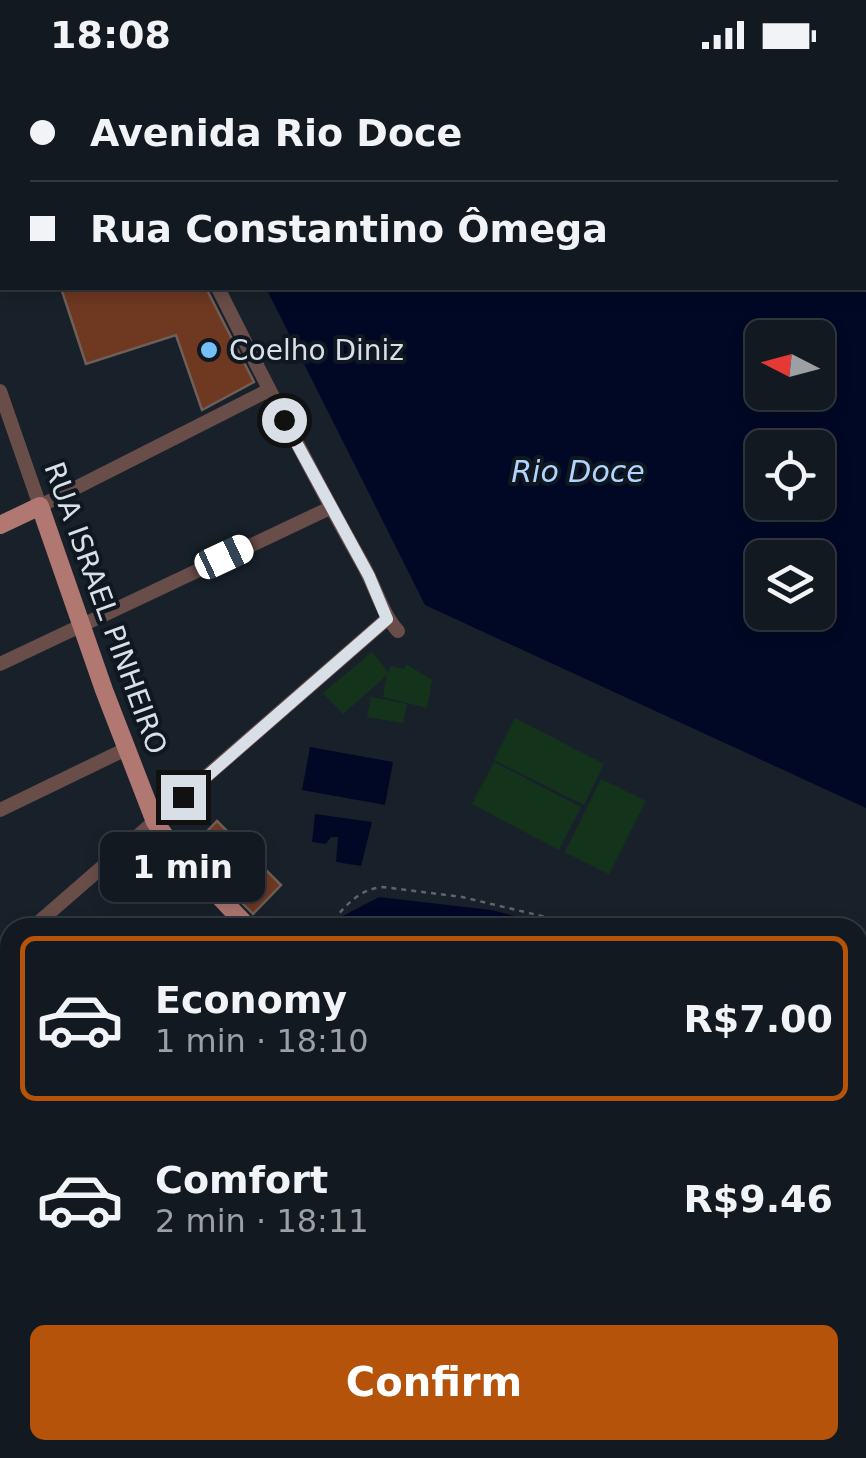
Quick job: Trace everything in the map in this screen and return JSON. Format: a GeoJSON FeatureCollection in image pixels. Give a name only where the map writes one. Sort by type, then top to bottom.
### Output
{"type":"FeatureCollection","features":[{"type":"Feature","properties":{"kind":"main road"},"geometry":{"type":"LineString","coordinates":[[0,525],[40,506]]}},
{"type":"Feature","properties":{"kind":"main road","name":"RUA ISRAEL PINHEIRO"},"geometry":{"type":"LineString","coordinates":[[40,506],[155,822],[177,852],[239,918]]}},
{"type":"Feature","properties":{"kind":"street"},"geometry":{"type":"LineString","coordinates":[[44,918],[392,625],[219,290]]}},
{"type":"Feature","properties":{"kind":"street","name":"RUA ISRAEL PINHEIRO"},"geometry":{"type":"LineString","coordinates":[[0,390],[40,506]]}},
{"type":"Feature","properties":{"kind":"street"},"geometry":{"type":"LineString","coordinates":[[40,506],[269,390]]}},
{"type":"Feature","properties":{"kind":"street"},"geometry":{"type":"LineString","coordinates":[[0,664],[330,508]]}},
{"type":"Feature","properties":{"kind":"street"},"geometry":{"type":"LineString","coordinates":[[0,810],[126,749]]}},
{"type":"Feature","properties":{"kind":"path"},"geometry":{"type":"LineString","coordinates":[[336,918],[354,897],[370,888],[383,887],[462,897],[550,918]]}},
{"type":"Feature","properties":{"kind":"green space"},"geometry":{"type":"Polygon","coordinates":[[[372,652],[388,672],[391,666],[405,669],[406,664],[432,680],[427,708],[383,697],[387,675],[343,714],[323,693],[372,652]]]}},
{"type":"Feature","properties":{"kind":"green space"},"geometry":{"type":"Polygon","coordinates":[[[371,697],[407,704],[403,723],[367,717],[371,697]]]}},
{"type":"Feature","properties":{"kind":"green space"},"geometry":{"type":"Polygon","coordinates":[[[515,718],[604,764],[584,805],[494,760],[515,718]]]}},
{"type":"Feature","properties":{"kind":"green space"},"geometry":{"type":"Polygon","coordinates":[[[494,762],[581,807],[559,850],[472,804],[494,762]]]}},
{"type":"Feature","properties":{"kind":"green space"},"geometry":{"type":"Polygon","coordinates":[[[601,779],[646,801],[609,874],[565,852],[601,779]]]}},
{"type":"Feature","properties":{"kind":"water","name":"Rio Doce"},"geometry":{"type":"Polygon","coordinates":[[[267,290],[866,290],[866,808],[425,605],[267,290]]]}},
{"type":"Feature","properties":{"kind":"water"},"geometry":{"type":"Polygon","coordinates":[[[310,747],[393,762],[385,805],[302,790],[310,747]]]}},
{"type":"Feature","properties":{"kind":"water"},"geometry":{"type":"Polygon","coordinates":[[[315,814],[372,822],[361,866],[336,862],[338,837],[331,837],[326,844],[312,842],[315,814]]]}},
{"type":"Feature","properties":{"kind":"water"},"geometry":{"type":"Polygon","coordinates":[[[379,897],[491,910],[524,918],[342,918],[379,897]]]}},
{"type":"Feature","properties":{"kind":"building","name":"Coelho Diniz"},"geometry":{"type":"Polygon","coordinates":[[[62,290],[207,290],[254,382],[202,410],[176,335],[86,364],[62,290]]]}},
{"type":"Feature","properties":{"kind":"building"},"geometry":{"type":"Polygon","coordinates":[[[217,821],[281,885],[253,914],[189,850],[217,821]]]}},
{"type":"Feature","properties":{"kind":"place","name":"Coelho Diniz"},"geometry":{"type":"Point","coordinates":[209,350]}},
{"type":"Feature","properties":{"kind":"route"},"geometry":{"type":"LineString","coordinates":[[183,797],[387,619],[379,595],[284,420]]}}]}
